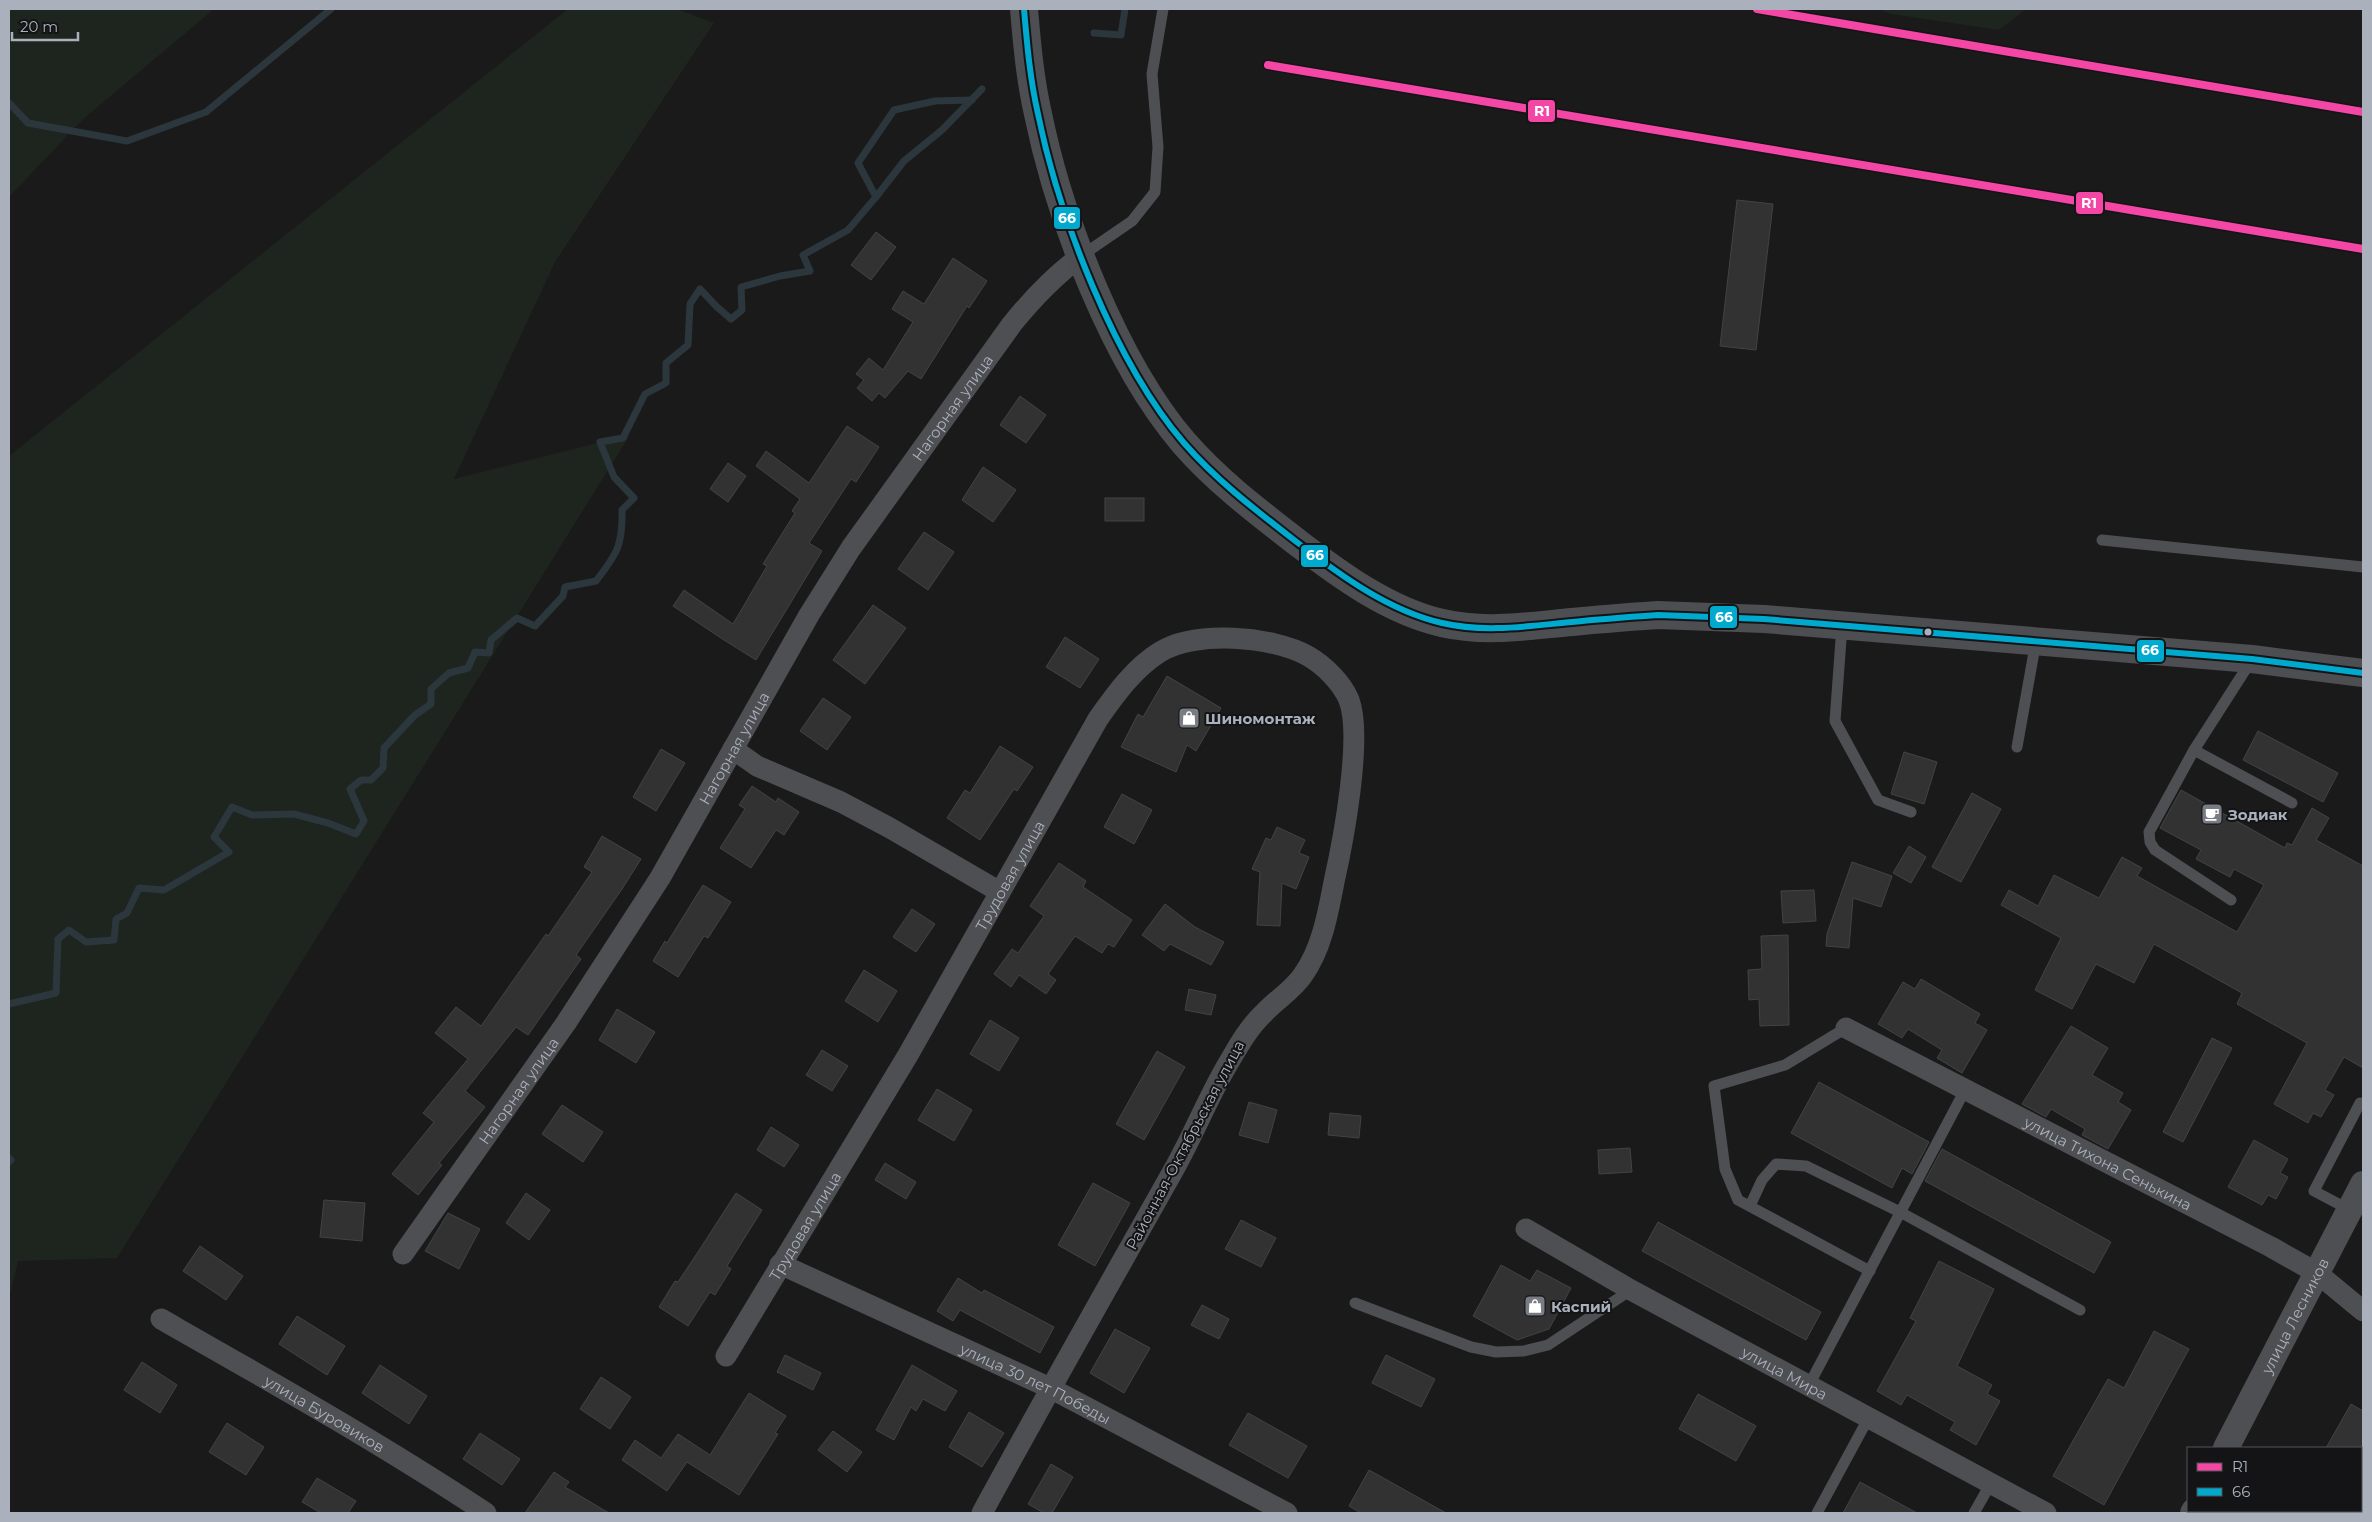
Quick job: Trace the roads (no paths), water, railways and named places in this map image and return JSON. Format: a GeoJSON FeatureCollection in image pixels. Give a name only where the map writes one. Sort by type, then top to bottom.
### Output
{"type":"FeatureCollection","features":[{"type":"Feature","properties":{"kind":"main road"},"geometry":{"type":"LineString","coordinates":[[1024,9],[1037,113],[1058,188],[1081,256],[1120,343],[1158,407],[1184,442],[1235,492],[1294,540],[1363,589],[1401,608],[1440,623],[1476,629],[1658,614],[1756,618],[2252,660],[2363,673]]}},
{"type":"Feature","properties":{"kind":"street","name":"Нагорная улица"},"geometry":{"type":"LineString","coordinates":[[403,1254],[566,1024],[660,878],[809,615],[851,548],[1012,324],[1036,294],[1081,256]]}},
{"type":"Feature","properties":{"kind":"street","name":"Трудовая улица"},"geometry":{"type":"LineString","coordinates":[[726,1356],[908,1055],[1098,719],[1115,695],[1136,672],[1162,650],[1198,640],[1219,639],[1268,643],[1308,656],[1338,682],[1349,700],[1354,739],[1351,772]]}},
{"type":"Feature","properties":{"kind":"street"},"geometry":{"type":"LineString","coordinates":[[733,749],[757,766],[841,802],[1000,892]]}},
{"type":"Feature","properties":{"kind":"street","name":"Районная-Октябрьская улица"},"geometry":{"type":"LineString","coordinates":[[982,1513],[1050,1388],[1175,1167],[1226,1066],[1244,1036],[1261,1016],[1293,988],[1305,972],[1316,951],[1335,880],[1351,772]]}},
{"type":"Feature","properties":{"kind":"street","name":"улица Тихона Сенькина"},"geometry":{"type":"LineString","coordinates":[[1846,1028],[2317,1273],[2363,1311]]}},
{"type":"Feature","properties":{"kind":"street","name":"улица Лесников"},"geometry":{"type":"LineString","coordinates":[[2227,1447],[2363,1184]]}},
{"type":"Feature","properties":{"kind":"street","name":"улица Мира"},"geometry":{"type":"LineString","coordinates":[[1526,1229],[1631,1290],[2046,1513]]}},
{"type":"Feature","properties":{"kind":"street","name":"улица 30 лет Победы"},"geometry":{"type":"LineString","coordinates":[[780,1264],[1050,1388],[1287,1513]]}},
{"type":"Feature","properties":{"kind":"street","name":"улица Буровиков"},"geometry":{"type":"LineString","coordinates":[[160,1319],[427,1474],[486,1513]]}},
{"type":"Feature","properties":{"kind":"lane"},"geometry":{"type":"LineString","coordinates":[[1081,256],[1132,222],[1155,192],[1158,147],[1152,74],[1163,9]]}},
{"type":"Feature","properties":{"kind":"lane"},"geometry":{"type":"LineString","coordinates":[[2102,540],[2363,567]]}},
{"type":"Feature","properties":{"kind":"lane"},"geometry":{"type":"LineString","coordinates":[[1842,626],[1835,721],[1878,800],[1911,812]]}},
{"type":"Feature","properties":{"kind":"lane"},"geometry":{"type":"LineString","coordinates":[[2017,747],[2036,641]]}},
{"type":"Feature","properties":{"kind":"lane"},"geometry":{"type":"LineString","coordinates":[[2231,900],[2155,850],[2150,842],[2149,832],[2194,750],[2252,660]]}},
{"type":"Feature","properties":{"kind":"lane"},"geometry":{"type":"LineString","coordinates":[[2194,750],[2292,803]]}},
{"type":"Feature","properties":{"kind":"lane"},"geometry":{"type":"LineString","coordinates":[[1846,1028],[1786,1065],[1714,1086],[1725,1169],[1738,1200],[1870,1270]]}},
{"type":"Feature","properties":{"kind":"lane"},"geometry":{"type":"LineString","coordinates":[[1809,1385],[1965,1090]]}},
{"type":"Feature","properties":{"kind":"lane"},"geometry":{"type":"LineString","coordinates":[[2350,1210],[2314,1191],[2360,1103],[2363,1104]]}},
{"type":"Feature","properties":{"kind":"lane"},"geometry":{"type":"LineString","coordinates":[[1750,1206],[1762,1180],[1776,1164],[1806,1166],[1900,1212],[2080,1310]]}},
{"type":"Feature","properties":{"kind":"lane"},"geometry":{"type":"LineString","coordinates":[[1355,1302],[1471,1347],[1496,1352],[1524,1351],[1548,1345],[1631,1290]]}},
{"type":"Feature","properties":{"kind":"lane"},"geometry":{"type":"LineString","coordinates":[[1817,1513],[1868,1417]]}},
{"type":"Feature","properties":{"kind":"lane"},"geometry":{"type":"LineString","coordinates":[[1974,1513],[1991,1483]]}},
{"type":"Feature","properties":{"kind":"waterway"},"geometry":{"type":"LineString","coordinates":[[9,103],[28,123],[127,141],[206,112],[331,9]]}},
{"type":"Feature","properties":{"kind":"waterway"},"geometry":{"type":"LineString","coordinates":[[1094,33],[1121,35],[1125,9]]}},
{"type":"Feature","properties":{"kind":"waterway"},"geometry":{"type":"LineString","coordinates":[[876,197],[904,161],[942,130],[982,89]]}},
{"type":"Feature","properties":{"kind":"waterway"},"geometry":{"type":"LineString","coordinates":[[9,1004],[56,993],[58,939],[69,930],[86,942],[114,940],[116,919],[127,913],[139,888],[164,890],[229,852],[214,837],[232,807],[252,815],[294,814],[328,823],[356,834],[364,821],[350,789],[361,780],[371,780],[383,768],[384,748],[415,715],[431,704],[431,689],[449,673],[468,668],[475,652],[489,653],[491,640],[517,618],[535,626],[563,596],[565,587],[596,581],[614,556],[620,541],[622,510],[634,498],[614,477],[600,442],[623,438],[645,394],[666,383],[666,363],[688,345],[690,304],[700,289],[731,319],[742,310],[741,287],[780,276],[810,271],[803,255],[848,230],[876,197],[858,163],[894,110],[935,101],[972,100]]}},
{"type":"Feature","properties":{"kind":"waterway"},"geometry":{"type":"LineString","coordinates":[[9,1158],[11,1160],[9,1162]]}},
{"type":"Feature","properties":{"kind":"place","name":"Шиномонтаж"},"geometry":{"type":"Point","coordinates":[1189,718]}},
{"type":"Feature","properties":{"kind":"place","name":"Зодиак"},"geometry":{"type":"Point","coordinates":[2212,814]}},
{"type":"Feature","properties":{"kind":"place","name":"Каспий"},"geometry":{"type":"Point","coordinates":[1535,1306]}}]}
